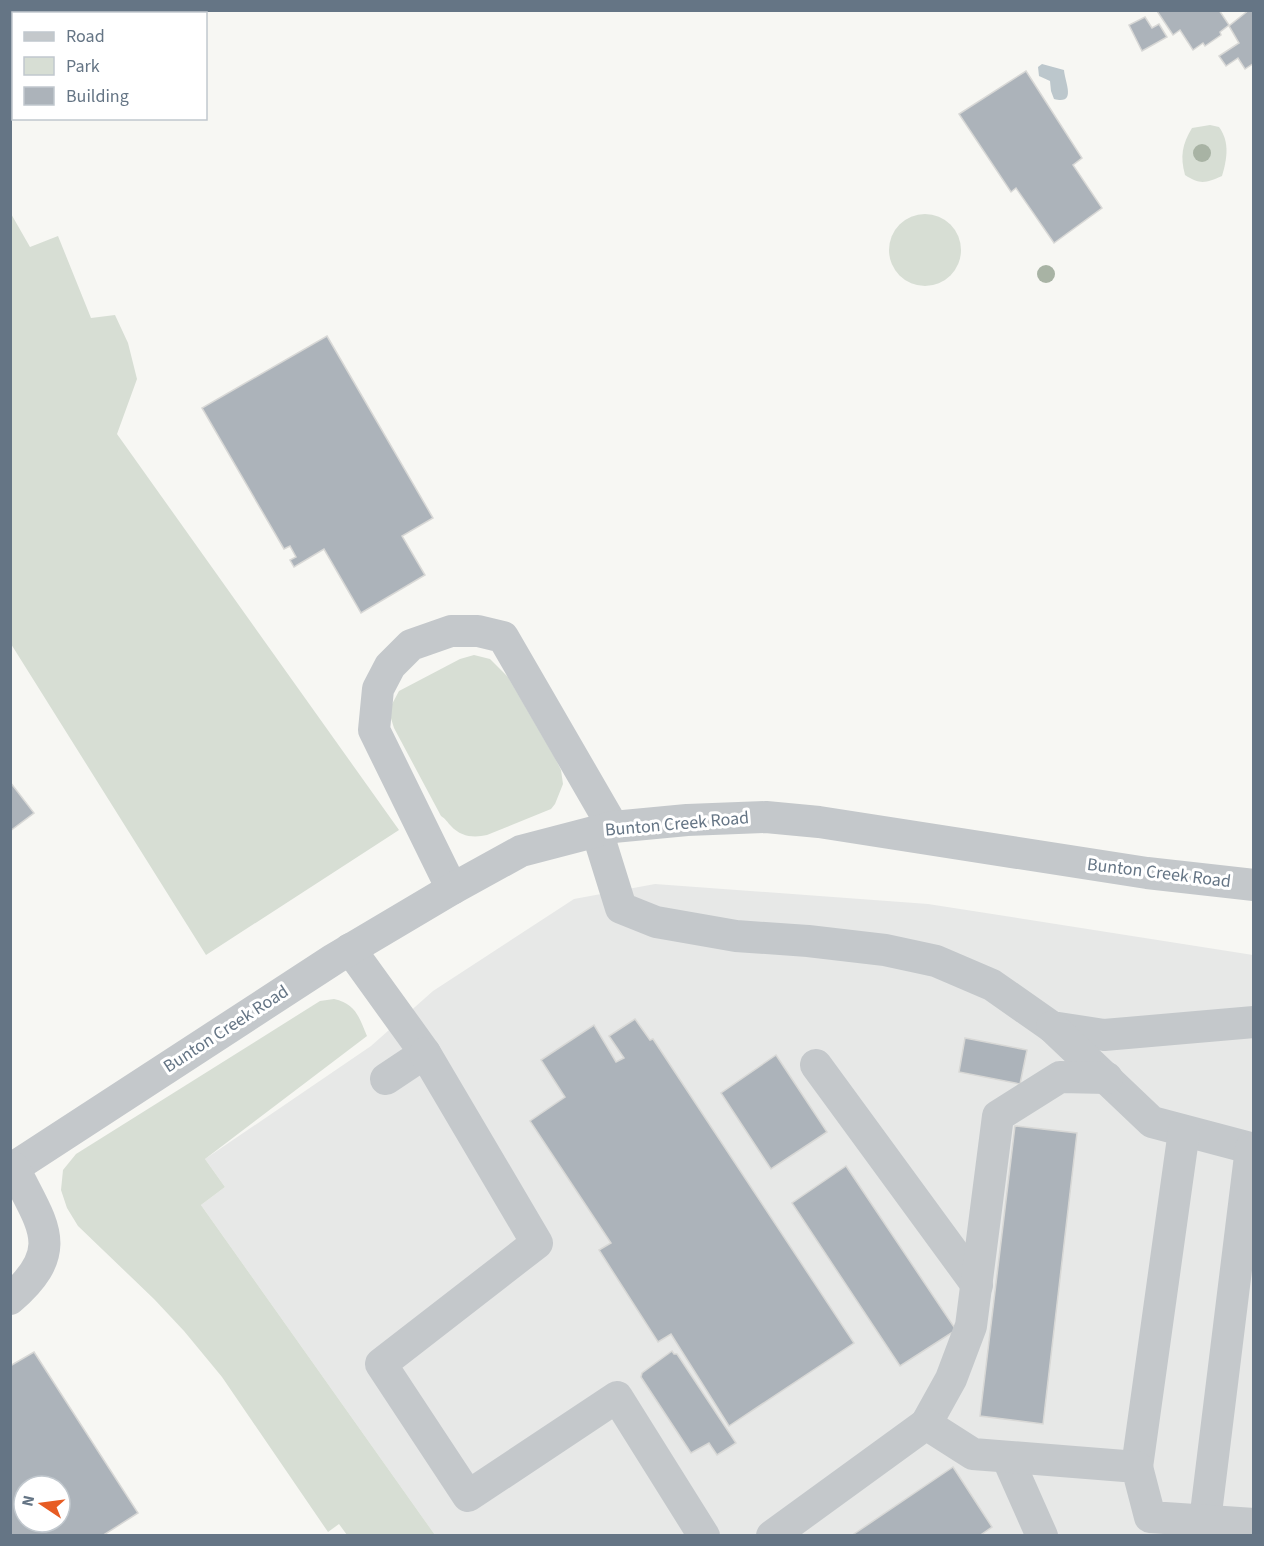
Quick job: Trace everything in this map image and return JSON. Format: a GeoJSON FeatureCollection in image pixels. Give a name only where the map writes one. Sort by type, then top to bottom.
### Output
{"type":"FeatureCollection","features":[{"type":"Feature","properties":{"kind":"street"},"geometry":{"type":"LineString","coordinates":[[452,889],[374,730],[378,689],[390,666],[411,645],[451,630],[478,631],[503,637],[605,829],[621,908],[656,922],[736,936],[885,950],[936,962],[992,985],[1052,1027],[1152,1122],[1252,1148],[1205,1521]]}},
{"type":"Feature","properties":{"kind":"street","name":"Bunton Creek Road"},"geometry":{"type":"LineString","coordinates":[[12,1169],[350,949],[452,889],[521,851],[605,829],[687,820],[766,817],[819,822],[1147,873],[1254,885]]}},
{"type":"Feature","properties":{"kind":"street"},"geometry":{"type":"LineString","coordinates":[[350,949],[425,1053],[537,1243],[381,1364],[468,1496],[617,1398],[704,1536]]}},
{"type":"Feature","properties":{"kind":"street"},"geometry":{"type":"LineString","coordinates":[[1052,1027],[1104,1035],[1254,1022]]}},
{"type":"Feature","properties":{"kind":"street"},"geometry":{"type":"LineString","coordinates":[[386,1079],[425,1053]]}},
{"type":"Feature","properties":{"kind":"street"},"geometry":{"type":"LineString","coordinates":[[816,1065],[977,1285]]}},
{"type":"Feature","properties":{"kind":"street"},"geometry":{"type":"LineString","coordinates":[[777,1534],[926,1424],[951,1379],[971,1326],[998,1116],[1060,1077],[1107,1078]]}},
{"type":"Feature","properties":{"kind":"street"},"geometry":{"type":"LineString","coordinates":[[1184,1131],[1137,1467],[1150,1517],[1254,1524]]}},
{"type":"Feature","properties":{"kind":"street"},"geometry":{"type":"LineString","coordinates":[[10,1299],[36,1273],[45,1254],[45,1231],[12,1169]]}},
{"type":"Feature","properties":{"kind":"street"},"geometry":{"type":"LineString","coordinates":[[926,1424],[973,1454],[1137,1467]]}},
{"type":"Feature","properties":{"kind":"street"},"geometry":{"type":"LineString","coordinates":[[1007,1457],[1042,1536]]}},
{"type":"Feature","properties":{"kind":"shaded area"},"geometry":{"type":"Polygon","coordinates":[[[1042,64],[1064,70],[1068,92],[1065,99],[1054,99],[1050,81],[1039,76],[1038,67],[1042,64]]]}},
{"type":"Feature","properties":{"kind":"shaded area"},"geometry":{"type":"Polygon","coordinates":[[[655,884],[928,904],[1253,955],[1253,1535],[435,1535],[201,1205],[225,1187],[205,1159],[371,1046],[433,991],[574,899],[655,884]]]}},
{"type":"Feature","properties":{"kind":"green space"},"geometry":{"type":"Polygon","coordinates":[[[1210,125],[1219,127],[1225,139],[1225,163],[1222,176],[1199,182],[1185,175],[1183,151],[1192,128],[1210,125]]]}},
{"type":"Feature","properties":{"kind":"green space"},"geometry":{"type":"Polygon","coordinates":[[[10,212],[30,247],[58,236],[91,318],[115,315],[128,343],[137,379],[117,434],[399,830],[206,955],[11,644],[10,212]]]}},
{"type":"Feature","properties":{"kind":"green space"},"geometry":{"type":"Polygon","coordinates":[[[932,214],[951,224],[959,236],[961,250],[959,264],[951,276],[939,284],[918,286],[899,276],[891,264],[889,243],[899,224],[911,216],[932,214]]]}},
{"type":"Feature","properties":{"kind":"green space"},"geometry":{"type":"Polygon","coordinates":[[[474,655],[490,659],[508,677],[555,758],[561,770],[563,784],[551,809],[487,835],[468,836],[455,830],[441,816],[394,728],[390,715],[391,706],[399,691],[460,659],[474,655]]]}},
{"type":"Feature","properties":{"kind":"green space"},"geometry":{"type":"Polygon","coordinates":[[[334,999],[347,1004],[356,1012],[367,1036],[205,1159],[225,1187],[201,1205],[435,1535],[347,1535],[339,1524],[328,1532],[222,1377],[154,1299],[78,1226],[67,1208],[61,1190],[63,1170],[76,1154],[320,1001],[334,999]]]}},
{"type":"Feature","properties":{"kind":"building"},"geometry":{"type":"Polygon","coordinates":[[[1219,10],[1229,25],[1220,32],[1221,35],[1205,46],[1203,43],[1193,50],[1180,30],[1173,35],[1157,11],[1219,10]]]}},
{"type":"Feature","properties":{"kind":"building"},"geometry":{"type":"Polygon","coordinates":[[[1249,10],[1254,10],[1254,63],[1245,69],[1238,58],[1226,66],[1219,56],[1239,43],[1229,26],[1249,10]]]}},
{"type":"Feature","properties":{"kind":"building"},"geometry":{"type":"Polygon","coordinates":[[[1145,17],[1152,28],[1159,24],[1167,37],[1142,51],[1129,25],[1145,17]]]}},
{"type":"Feature","properties":{"kind":"building"},"geometry":{"type":"Polygon","coordinates":[[[1026,71],[1082,158],[1073,165],[1102,208],[1054,243],[1016,188],[1011,192],[959,114],[1026,71]]]}},
{"type":"Feature","properties":{"kind":"building"},"geometry":{"type":"Polygon","coordinates":[[[327,336],[433,518],[402,536],[425,575],[361,613],[324,549],[294,567],[290,560],[296,557],[290,546],[284,549],[202,408],[327,336]]]}},
{"type":"Feature","properties":{"kind":"building"},"geometry":{"type":"Polygon","coordinates":[[[10,782],[34,813],[10,831],[10,782]]]}},
{"type":"Feature","properties":{"kind":"building"},"geometry":{"type":"Polygon","coordinates":[[[635,1019],[650,1040],[653,1039],[854,1343],[729,1426],[671,1334],[658,1342],[599,1250],[611,1243],[530,1121],[565,1097],[541,1060],[594,1025],[616,1062],[624,1058],[609,1036],[635,1019]]]}},
{"type":"Feature","properties":{"kind":"building"},"geometry":{"type":"Polygon","coordinates":[[[965,1038],[1027,1050],[1020,1084],[959,1072],[965,1038]]]}},
{"type":"Feature","properties":{"kind":"building"},"geometry":{"type":"Polygon","coordinates":[[[776,1055],[827,1132],[771,1169],[721,1093],[776,1055]]]}},
{"type":"Feature","properties":{"kind":"building"},"geometry":{"type":"Polygon","coordinates":[[[1015,1126],[1077,1133],[1043,1424],[980,1416],[1015,1126]]]}},
{"type":"Feature","properties":{"kind":"building"},"geometry":{"type":"Polygon","coordinates":[[[846,1166],[956,1330],[900,1366],[792,1203],[846,1166]]]}},
{"type":"Feature","properties":{"kind":"building"},"geometry":{"type":"Polygon","coordinates":[[[672,1351],[677,1354],[736,1443],[717,1455],[709,1443],[691,1453],[641,1377],[642,1373],[672,1351]]]}},
{"type":"Feature","properties":{"kind":"building"},"geometry":{"type":"Polygon","coordinates":[[[34,1352],[138,1513],[102,1536],[10,1536],[10,1366],[34,1352]]]}},
{"type":"Feature","properties":{"kind":"building"},"geometry":{"type":"Polygon","coordinates":[[[953,1467],[992,1527],[979,1536],[851,1536],[953,1467]]]}}]}
